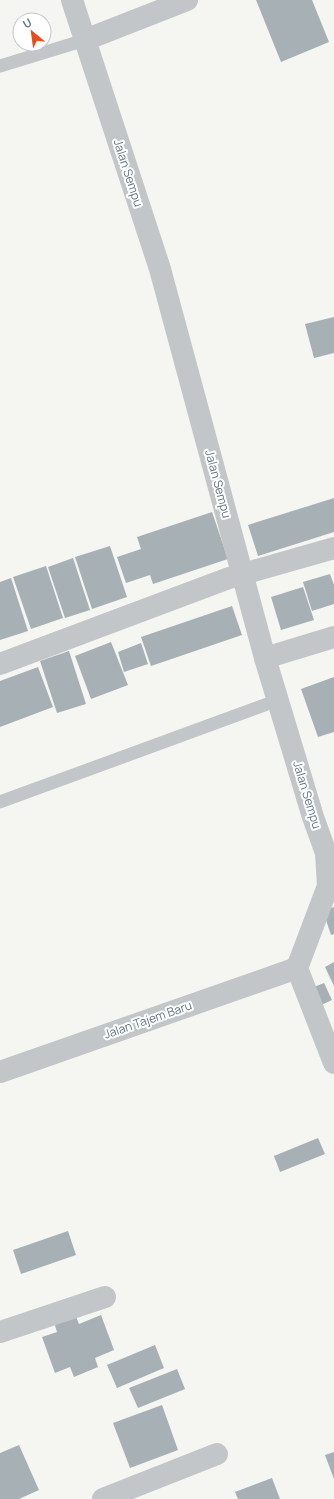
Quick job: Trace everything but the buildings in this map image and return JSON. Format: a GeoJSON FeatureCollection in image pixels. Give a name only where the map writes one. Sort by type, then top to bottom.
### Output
{"type":"FeatureCollection","features":[{"type":"Feature","properties":{"kind":"street","name":"Jalan Sempu"},"geometry":{"type":"LineString","coordinates":[[72,0],[160,269],[265,658],[311,811],[326,853],[331,886],[297,968]]}},
{"type":"Feature","properties":{"kind":"street"},"geometry":{"type":"LineString","coordinates":[[85,40],[187,0]]}},
{"type":"Feature","properties":{"kind":"street"},"geometry":{"type":"LineString","coordinates":[[0,664],[230,578],[334,548]]}},
{"type":"Feature","properties":{"kind":"street"},"geometry":{"type":"LineString","coordinates":[[265,658],[334,638]]}},
{"type":"Feature","properties":{"kind":"street"},"geometry":{"type":"LineString","coordinates":[[297,968],[334,1063]]}},
{"type":"Feature","properties":{"kind":"street","name":"Jalan Tajem Baru"},"geometry":{"type":"LineString","coordinates":[[0,1072],[297,968]]}},
{"type":"Feature","properties":{"kind":"street"},"geometry":{"type":"LineString","coordinates":[[0,1332],[105,1296]]}},
{"type":"Feature","properties":{"kind":"street"},"geometry":{"type":"LineString","coordinates":[[103,1499],[217,1454]]}},
{"type":"Feature","properties":{"kind":"lane"},"geometry":{"type":"LineString","coordinates":[[0,66],[85,40]]}},
{"type":"Feature","properties":{"kind":"lane"},"geometry":{"type":"LineString","coordinates":[[0,802],[278,700]]}}]}
